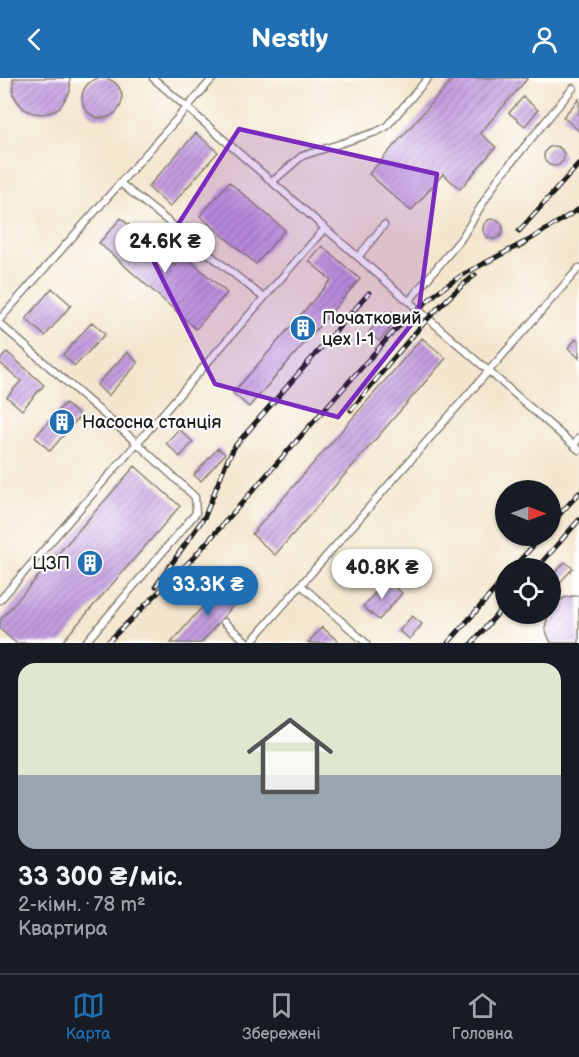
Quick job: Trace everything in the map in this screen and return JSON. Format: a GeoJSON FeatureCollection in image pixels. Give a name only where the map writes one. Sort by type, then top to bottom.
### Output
{"type":"FeatureCollection","features":[{"type":"Feature","properties":{"kind":"lane"},"geometry":{"type":"LineString","coordinates":[[153,78],[576,448],[579,438]]}},
{"type":"Feature","properties":{"kind":"lane"},"geometry":{"type":"LineString","coordinates":[[0,319],[213,78]]}},
{"type":"Feature","properties":{"kind":"lane"},"geometry":{"type":"LineString","coordinates":[[272,182],[302,156],[386,127],[428,78]]}},
{"type":"Feature","properties":{"kind":"lane"},"geometry":{"type":"LineString","coordinates":[[409,301],[461,239],[497,180],[573,88]]}},
{"type":"Feature","properties":{"kind":"lane"},"geometry":{"type":"LineString","coordinates":[[120,183],[264,298]]}},
{"type":"Feature","properties":{"kind":"lane"},"geometry":{"type":"LineString","coordinates":[[358,257],[384,225]]}},
{"type":"Feature","properties":{"kind":"lane"},"geometry":{"type":"LineString","coordinates":[[0,600],[325,228]]}},
{"type":"Feature","properties":{"kind":"lane"},"geometry":{"type":"LineString","coordinates":[[224,622],[249,643],[579,268]]}},
{"type":"Feature","properties":{"kind":"lane"},"geometry":{"type":"LineString","coordinates":[[0,324],[137,443],[195,497],[196,513],[85,643]]}},
{"type":"Feature","properties":{"kind":"lane"},"geometry":{"type":"LineString","coordinates":[[301,585],[366,643]]}},
{"type":"Feature","properties":{"kind":"highlighted area"},"geometry":{"type":"Polygon","coordinates":[[[239,129],[437,174],[418,316],[338,417],[215,384],[154,262],[239,129]]]}},
{"type":"Feature","properties":{"kind":"building"},"geometry":{"type":"Polygon","coordinates":[[[13,78],[70,78],[70,92],[60,107],[52,112],[33,113],[24,109],[13,94],[13,78]]]}},
{"type":"Feature","properties":{"kind":"building"},"geometry":{"type":"Polygon","coordinates":[[[102,78],[116,84],[122,98],[116,112],[102,118],[88,112],[82,98],[88,84],[102,78]]]}},
{"type":"Feature","properties":{"kind":"building"},"geometry":{"type":"Polygon","coordinates":[[[454,78],[528,78],[480,133],[496,147],[460,189],[443,174],[411,211],[369,174],[454,78]]]}},
{"type":"Feature","properties":{"kind":"building"},"geometry":{"type":"Polygon","coordinates":[[[523,97],[538,110],[525,126],[509,113],[523,97]]]}},
{"type":"Feature","properties":{"kind":"building"},"geometry":{"type":"Polygon","coordinates":[[[579,99],[579,131],[563,117],[579,99]]]}},
{"type":"Feature","properties":{"kind":"building"},"geometry":{"type":"Polygon","coordinates":[[[196,133],[218,152],[170,207],[148,187],[196,133]]]}},
{"type":"Feature","properties":{"kind":"building"},"geometry":{"type":"Polygon","coordinates":[[[550,146],[558,146],[564,152],[564,160],[558,166],[550,166],[544,160],[544,152],[550,146]]]}},
{"type":"Feature","properties":{"kind":"building"},"geometry":{"type":"Polygon","coordinates":[[[229,182],[285,230],[256,264],[200,216],[229,182]]]}},
{"type":"Feature","properties":{"kind":"building"},"geometry":{"type":"Polygon","coordinates":[[[121,218],[175,266],[184,255],[227,293],[196,329],[99,243],[121,218]]]}},
{"type":"Feature","properties":{"kind":"building"},"geometry":{"type":"Polygon","coordinates":[[[489,219],[497,219],[503,225],[503,233],[497,239],[489,239],[483,233],[483,225],[489,219]]]}},
{"type":"Feature","properties":{"kind":"building","name":"Початковий цех І-1"},"geometry":{"type":"Polygon","coordinates":[[[322,246],[360,279],[249,407],[233,393],[331,280],[309,261],[322,246]]]}},
{"type":"Feature","properties":{"kind":"building"},"geometry":{"type":"Polygon","coordinates":[[[52,288],[71,305],[45,336],[26,319],[52,288]]]}},
{"type":"Feature","properties":{"kind":"building"},"geometry":{"type":"Polygon","coordinates":[[[387,311],[390,313],[392,311],[400,317],[379,341],[369,332],[387,311]]]}},
{"type":"Feature","properties":{"kind":"building"},"geometry":{"type":"Polygon","coordinates":[[[92,322],[105,334],[75,366],[63,355],[92,322]]]}},
{"type":"Feature","properties":{"kind":"building"},"geometry":{"type":"Polygon","coordinates":[[[422,338],[446,358],[275,555],[252,534],[422,338]]]}},
{"type":"Feature","properties":{"kind":"building"},"geometry":{"type":"Polygon","coordinates":[[[576,339],[579,342],[579,358],[568,348],[576,339]]]}},
{"type":"Feature","properties":{"kind":"building"},"geometry":{"type":"Polygon","coordinates":[[[7,352],[44,385],[22,410],[7,397],[21,381],[0,363],[7,352]]]}},
{"type":"Feature","properties":{"kind":"building"},"geometry":{"type":"Polygon","coordinates":[[[127,352],[138,363],[108,396],[97,385],[127,352]]]}},
{"type":"Feature","properties":{"kind":"building","name":"Насосна станція"},"geometry":{"type":"Polygon","coordinates":[[[65,403],[80,416],[50,451],[35,437],[65,403]]]}},
{"type":"Feature","properties":{"kind":"building"},"geometry":{"type":"Polygon","coordinates":[[[179,429],[193,442],[180,457],[166,443],[179,429]]]}},
{"type":"Feature","properties":{"kind":"building"},"geometry":{"type":"Polygon","coordinates":[[[218,448],[225,454],[201,481],[194,475],[218,448]]]}},
{"type":"Feature","properties":{"kind":"building","name":"ЦЗП"},"geometry":{"type":"Polygon","coordinates":[[[135,466],[180,506],[61,643],[16,643],[0,629],[0,620],[135,466]]]}},
{"type":"Feature","properties":{"kind":"building"},"geometry":{"type":"Polygon","coordinates":[[[565,562],[573,568],[561,581],[561,566],[565,562]]]}},
{"type":"Feature","properties":{"kind":"building"},"geometry":{"type":"Polygon","coordinates":[[[386,580],[402,593],[379,620],[363,607],[386,580]]]}},
{"type":"Feature","properties":{"kind":"building"},"geometry":{"type":"Polygon","coordinates":[[[222,584],[239,599],[201,643],[171,643],[222,584]]]}},
{"type":"Feature","properties":{"kind":"building"},"geometry":{"type":"Polygon","coordinates":[[[579,596],[579,643],[551,643],[545,629],[546,624],[561,624],[561,600],[579,596]]]}},
{"type":"Feature","properties":{"kind":"building"},"geometry":{"type":"Polygon","coordinates":[[[412,616],[422,624],[410,639],[399,631],[412,616]]]}},
{"type":"Feature","properties":{"kind":"building"},"geometry":{"type":"Polygon","coordinates":[[[322,627],[340,643],[308,643],[322,627]]]}},
{"type":"Feature","properties":{"kind":"railway"},"geometry":{"type":"LineString","coordinates":[[519,231],[579,164]]}},
{"type":"Feature","properties":{"kind":"railway"},"geometry":{"type":"LineString","coordinates":[[518,247],[579,209]]}},
{"type":"Feature","properties":{"kind":"railway"},"geometry":{"type":"LineString","coordinates":[[107,643],[194,557],[393,332],[440,290],[464,274],[525,242]]}},
{"type":"Feature","properties":{"kind":"railway"},"geometry":{"type":"LineString","coordinates":[[351,410],[425,322],[475,275]]}},
{"type":"Feature","properties":{"kind":"railway"},"geometry":{"type":"LineString","coordinates":[[156,586],[205,516],[235,446],[369,293]]}},
{"type":"Feature","properties":{"kind":"railway"},"geometry":{"type":"LineString","coordinates":[[561,513],[579,493]]}},
{"type":"Feature","properties":{"kind":"railway"},"geometry":{"type":"LineString","coordinates":[[546,558],[579,520]]}},
{"type":"Feature","properties":{"kind":"railway"},"geometry":{"type":"LineString","coordinates":[[522,558],[533,546]]}},
{"type":"Feature","properties":{"kind":"railway"},"geometry":{"type":"LineString","coordinates":[[448,643],[495,590]]}},
{"type":"Feature","properties":{"kind":"railway"},"geometry":{"type":"LineString","coordinates":[[472,643],[495,617]]}},
{"type":"Feature","properties":{"kind":"place","name":"Початковий цех І-1"},"geometry":{"type":"Point","coordinates":[303,328]}},
{"type":"Feature","properties":{"kind":"place","name":"Насосна станція"},"geometry":{"type":"Point","coordinates":[62,422]}},
{"type":"Feature","properties":{"kind":"place","name":"ЦЗП"},"geometry":{"type":"Point","coordinates":[90,563]}}]}
